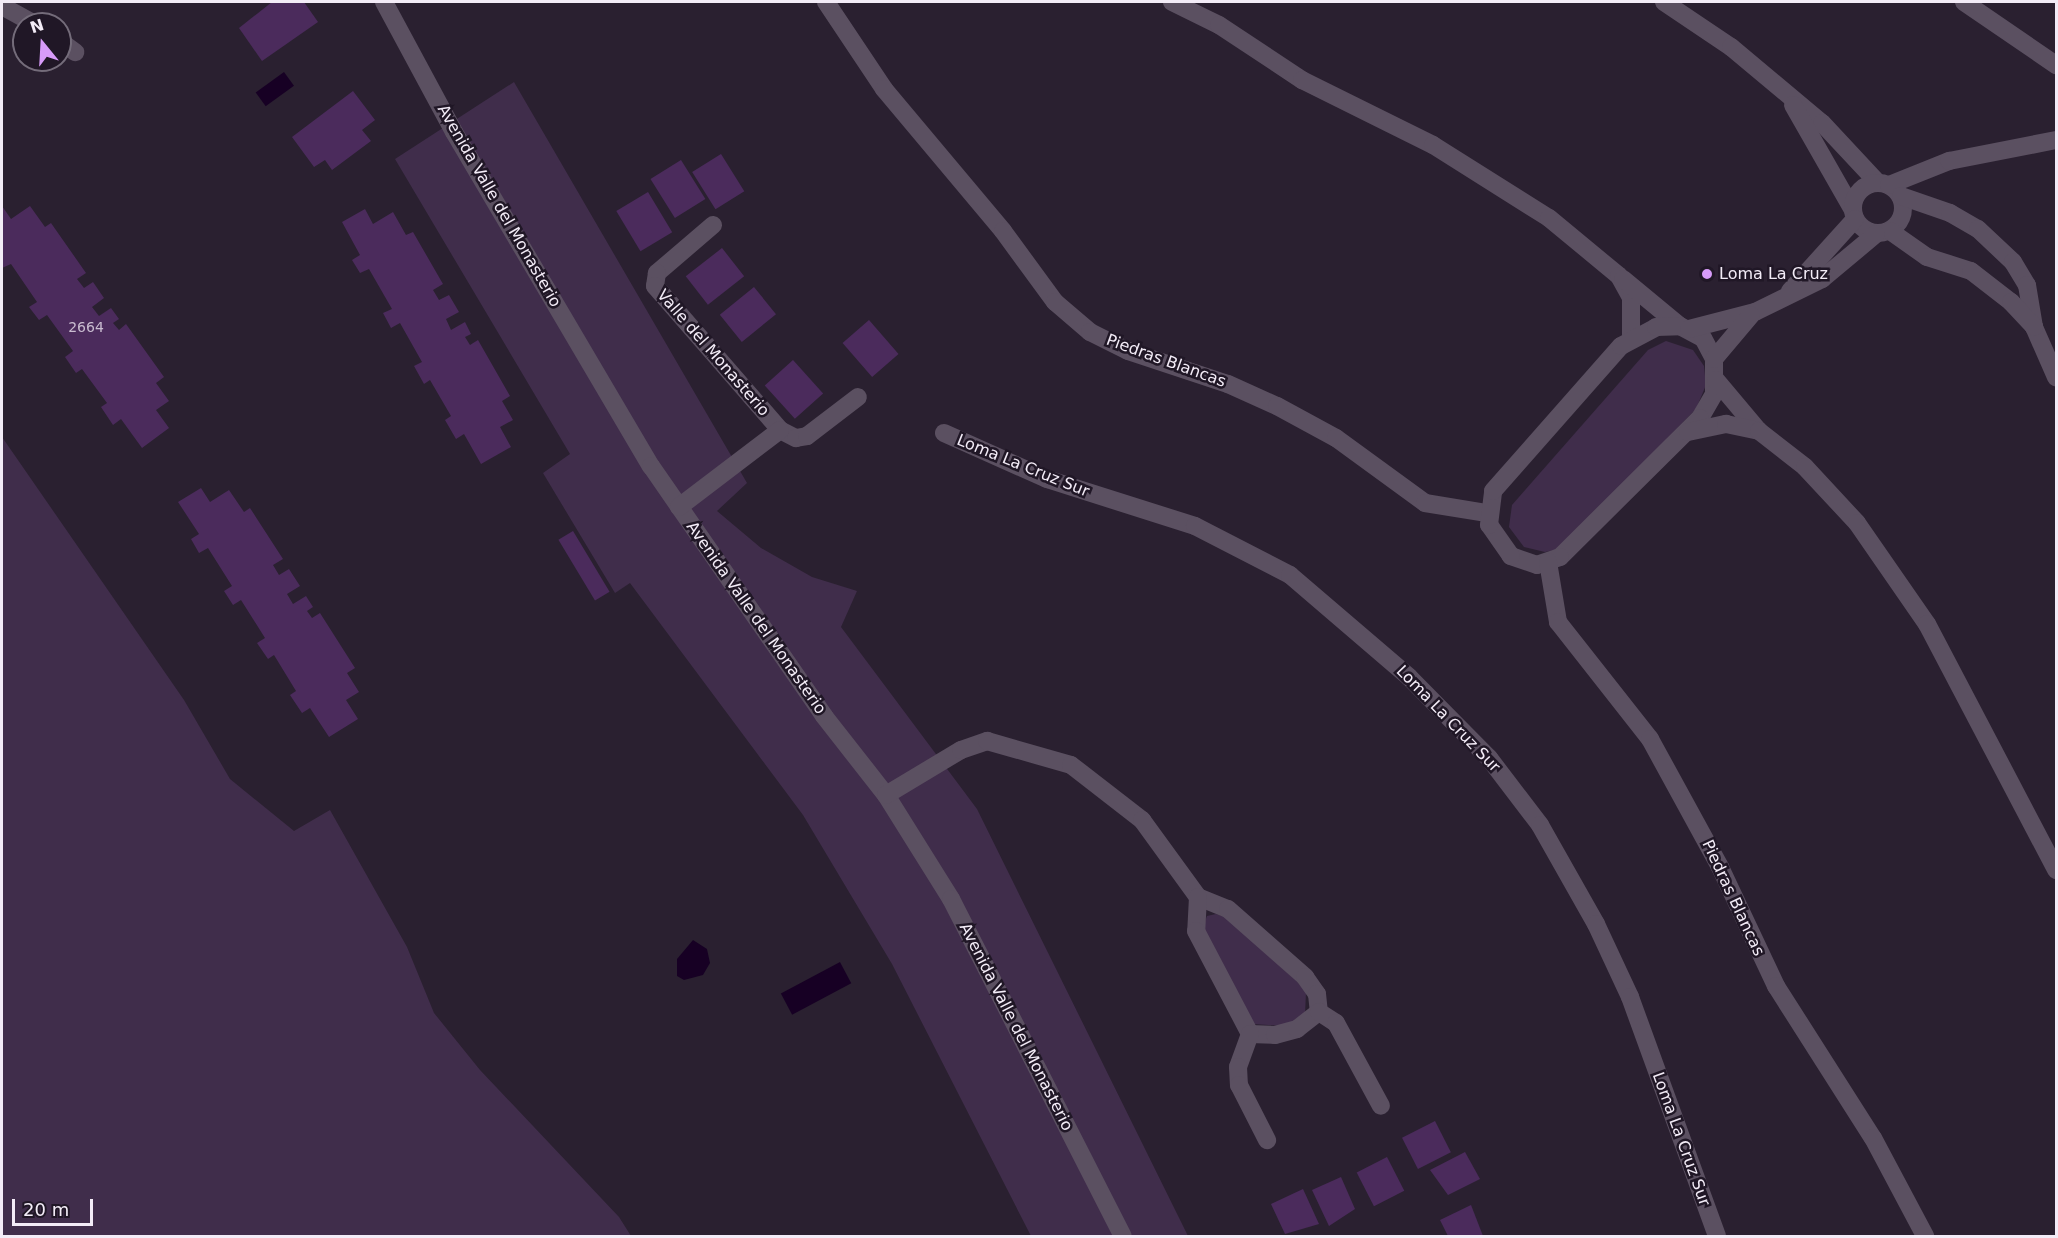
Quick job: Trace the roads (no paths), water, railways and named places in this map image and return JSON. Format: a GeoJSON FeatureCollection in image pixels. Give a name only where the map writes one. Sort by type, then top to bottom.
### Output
{"type":"FeatureCollection","features":[{"type":"Feature","properties":{"kind":"street","name":"Avenida Valle del Monasterio"},"geometry":{"type":"LineString","coordinates":[[384,2],[454,132],[679,507],[824,716],[886,795],[951,899],[1123,1236]]}},
{"type":"Feature","properties":{"kind":"street","name":"Piedras Blancas"},"geometry":{"type":"LineString","coordinates":[[826,2],[884,89],[1076,321],[1112,345],[1228,384],[1287,411],[1359,453],[1425,503],[1487,513]]}},
{"type":"Feature","properties":{"kind":"street"},"geometry":{"type":"LineString","coordinates":[[1172,2],[1219,25],[1302,80],[1433,145],[1497,183],[1619,276],[1685,327],[1709,346],[1714,359],[1716,380],[1708,406],[1688,432],[1569,550],[1548,562],[1525,563],[1511,556],[1495,538],[1487,513],[1493,491],[1631,338],[1656,327],[1685,327],[1755,312],[1836,270],[1904,212],[1889,188],[1844,144],[1731,47],[1664,2]]}},
{"type":"Feature","properties":{"kind":"street"},"geometry":{"type":"LineString","coordinates":[[1964,2],[2056,65]]}},
{"type":"Feature","properties":{"kind":"street"},"geometry":{"type":"LineString","coordinates":[[1789,98],[1854,214],[1928,257],[1971,271],[2012,302],[2034,327]]}},
{"type":"Feature","properties":{"kind":"street"},"geometry":{"type":"LineString","coordinates":[[1788,293],[1854,214],[1857,194],[1889,188],[1949,161],[2056,140]]}},
{"type":"Feature","properties":{"kind":"street"},"geometry":{"type":"LineString","coordinates":[[1889,188],[1950,213],[1997,244],[2027,285],[2034,327],[2056,377]]}},
{"type":"Feature","properties":{"kind":"street","name":"Valle del Monasterio"},"geometry":{"type":"LineString","coordinates":[[713,225],[657,273],[655,286],[780,430],[796,438],[807,436],[858,397]]}},
{"type":"Feature","properties":{"kind":"street"},"geometry":{"type":"LineString","coordinates":[[1619,276],[1631,298],[1631,338]]}},
{"type":"Feature","properties":{"kind":"street"},"geometry":{"type":"LineString","coordinates":[[1714,359],[1755,312]]}},
{"type":"Feature","properties":{"kind":"street"},"geometry":{"type":"LineString","coordinates":[[1716,380],[1759,431],[1831,493],[1899,580],[1946,658],[2056,870]]}},
{"type":"Feature","properties":{"kind":"street"},"geometry":{"type":"LineString","coordinates":[[1688,432],[1726,424],[1759,431]]}},
{"type":"Feature","properties":{"kind":"street","name":"Valle del Monasterio"},"geometry":{"type":"LineString","coordinates":[[679,507],[780,430]]}},
{"type":"Feature","properties":{"kind":"street","name":"Loma La Cruz Sur"},"geometry":{"type":"LineString","coordinates":[[944,433],[1047,479],[1195,526],[1290,575],[1409,677],[1489,758],[1540,825],[1596,924],[1630,998],[1717,1236]]}},
{"type":"Feature","properties":{"kind":"street","name":"Piedras Blancas"},"geometry":{"type":"LineString","coordinates":[[1548,562],[1558,622],[1650,739],[1720,867],[1776,986],[1873,1138],[1925,1236]]}},
{"type":"Feature","properties":{"kind":"street"},"geometry":{"type":"LineString","coordinates":[[886,795],[961,750],[987,741],[1071,765],[1142,820],[1198,897],[1228,909],[1305,977],[1317,994],[1319,1012]]}},
{"type":"Feature","properties":{"kind":"street"},"geometry":{"type":"LineString","coordinates":[[1198,897],[1196,931],[1250,1034],[1238,1067],[1239,1085],[1267,1140]]}},
{"type":"Feature","properties":{"kind":"street"},"geometry":{"type":"LineString","coordinates":[[1250,1034],[1275,1035],[1297,1029],[1319,1012]]}},
{"type":"Feature","properties":{"kind":"street"},"geometry":{"type":"LineString","coordinates":[[1319,1012],[1336,1023],[1381,1106]]}},
{"type":"Feature","properties":{"kind":"place","name":"Loma La Cruz"},"geometry":{"type":"Point","coordinates":[1707,274]}}]}
